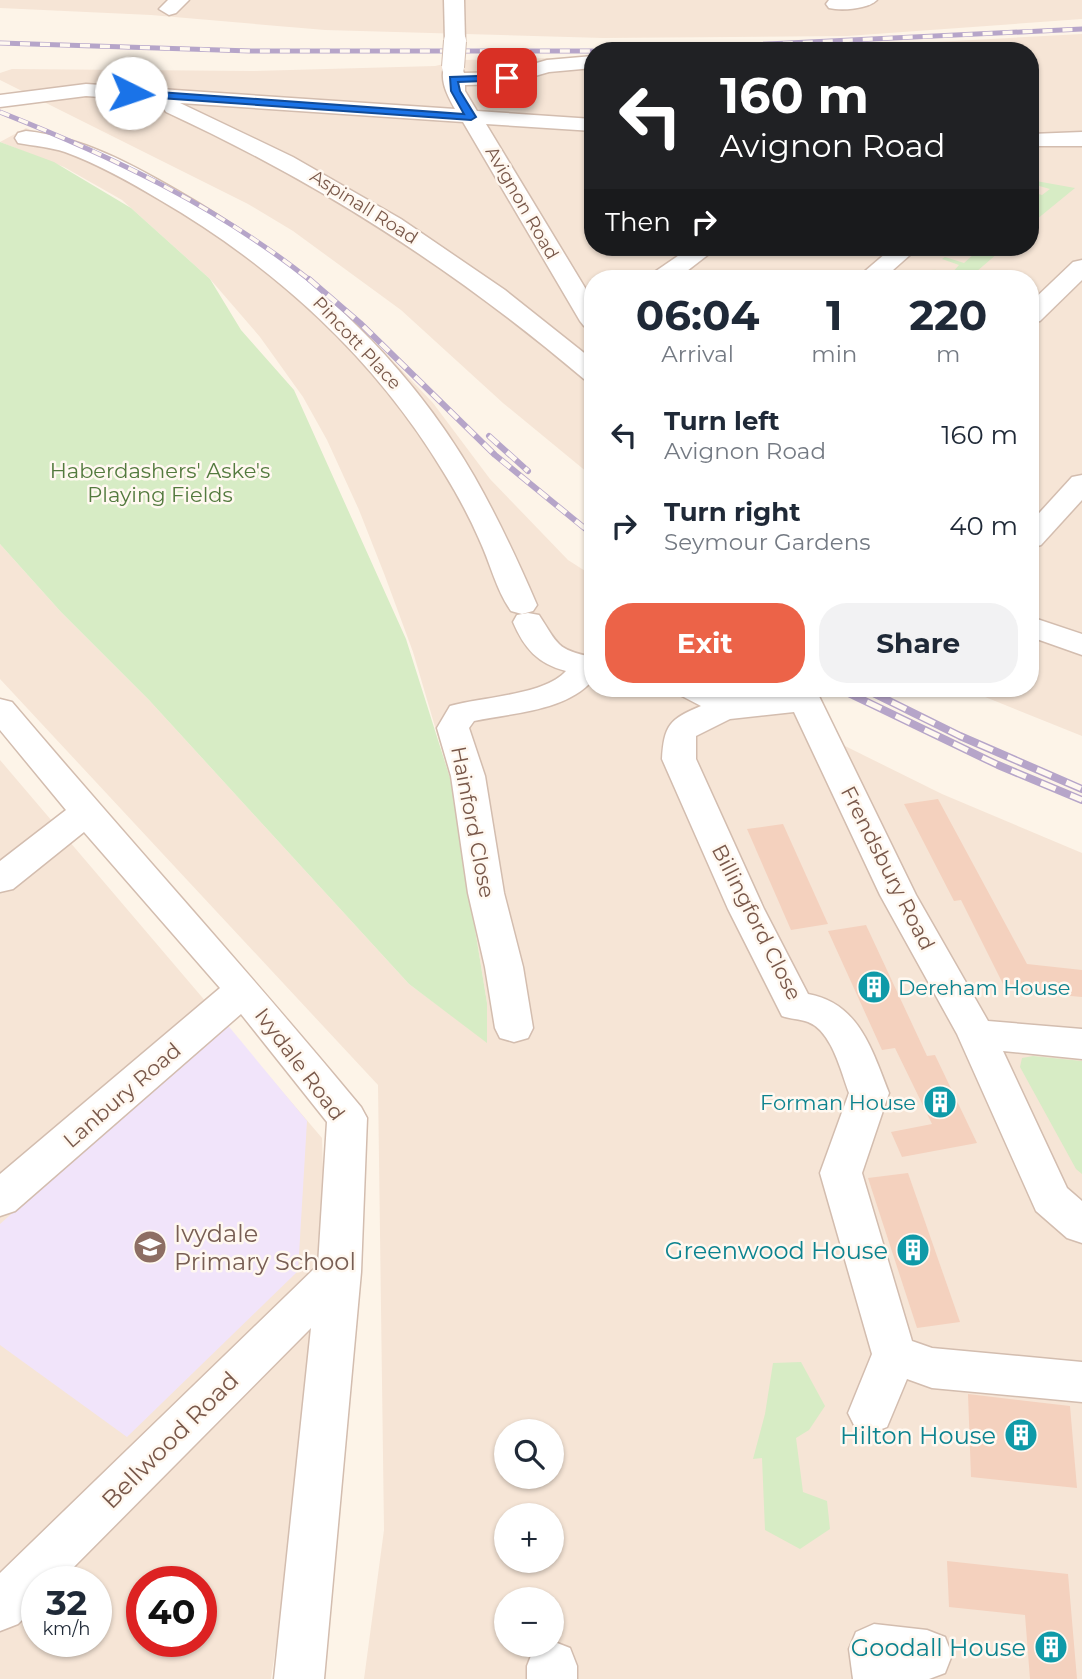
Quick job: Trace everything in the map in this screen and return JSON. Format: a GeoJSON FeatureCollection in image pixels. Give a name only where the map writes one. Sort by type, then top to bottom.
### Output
{"type":"FeatureCollection","features":[{"type":"Feature","properties":{"kind":"street","name":"Avignon Road"},"geometry":{"type":"LineString","coordinates":[[454,0],[455,91],[584,306]]}},
{"type":"Feature","properties":{"kind":"street"},"geometry":{"type":"LineString","coordinates":[[836,4],[867,0]]}},
{"type":"Feature","properties":{"kind":"street"},"geometry":{"type":"LineString","coordinates":[[453,73],[507,78],[547,66],[584,63]]}},
{"type":"Feature","properties":{"kind":"street"},"geometry":{"type":"LineString","coordinates":[[0,101],[129,84],[171,96],[584,124]]}},
{"type":"Feature","properties":{"kind":"street","name":"Aspinall Road"},"geometry":{"type":"LineString","coordinates":[[171,96],[169,104],[173,108],[306,171],[360,203],[421,243],[553,338],[584,365]]}},
{"type":"Feature","properties":{"kind":"street","name":"Pincott Place"},"geometry":{"type":"LineString","coordinates":[[26,138],[42,139],[86,154],[171,195],[259,251],[304,288],[345,327],[414,405],[443,446],[493,537],[537,643],[552,657],[584,665]]}},
{"type":"Feature","properties":{"kind":"street"},"geometry":{"type":"LineString","coordinates":[[1039,140],[1082,139]]}},
{"type":"Feature","properties":{"kind":"street"},"geometry":{"type":"LineString","coordinates":[[673,270],[693,256]]}},
{"type":"Feature","properties":{"kind":"street"},"geometry":{"type":"LineString","coordinates":[[879,270],[896,256]]}},
{"type":"Feature","properties":{"kind":"street"},"geometry":{"type":"LineString","coordinates":[[1039,308],[1082,268]]}},
{"type":"Feature","properties":{"kind":"street"},"geometry":{"type":"LineString","coordinates":[[553,338],[584,333]]}},
{"type":"Feature","properties":{"kind":"street"},"geometry":{"type":"LineString","coordinates":[[1039,530],[1082,483]]}},
{"type":"Feature","properties":{"kind":"street"},"geometry":{"type":"LineString","coordinates":[[1039,629],[1082,645]]}},
{"type":"Feature","properties":{"kind":"street","name":"Hainford Close"},"geometry":{"type":"LineString","coordinates":[[514,1028],[504,967],[486,893],[468,776],[453,728],[463,713],[552,694],[572,684],[584,673]]}},
{"type":"Feature","properties":{"kind":"street"},"geometry":{"type":"LineString","coordinates":[[709,697],[728,707]]}},
{"type":"Feature","properties":{"kind":"street","name":"Billingford Close"},"geometry":{"type":"LineString","coordinates":[[786,697],[728,707],[695,720],[680,733],[680,759],[746,909],[794,1006],[822,1012],[836,1026],[849,1045],[869,1093],[841,1173],[894,1354]]}},
{"type":"Feature","properties":{"kind":"street","name":"Frendsbury Road"},"geometry":{"type":"LineString","coordinates":[[804,697],[898,895],[976,1034],[1051,1199],[1082,1226]]}},
{"type":"Feature","properties":{"kind":"street","name":"Ivydale Road"},"geometry":{"type":"LineString","coordinates":[[0,709],[86,812],[243,990],[347,1118],[340,1272],[299,1679]]}},
{"type":"Feature","properties":{"kind":"street"},"geometry":{"type":"LineString","coordinates":[[0,880],[86,812]]}},
{"type":"Feature","properties":{"kind":"street","name":"Lanbury Road"},"geometry":{"type":"LineString","coordinates":[[0,1199],[243,990]]}},
{"type":"Feature","properties":{"kind":"street"},"geometry":{"type":"LineString","coordinates":[[976,1034],[1082,1044]]}},
{"type":"Feature","properties":{"kind":"street","name":"Bellwood Road"},"geometry":{"type":"LineString","coordinates":[[0,1607],[340,1272]]}},
{"type":"Feature","properties":{"kind":"street"},"geometry":{"type":"LineString","coordinates":[[871,1413],[894,1354],[932,1368],[1082,1382]]}},
{"type":"Feature","properties":{"kind":"street"},"geometry":{"type":"LineString","coordinates":[[878,1679],[874,1650],[927,1655]]}},
{"type":"Feature","properties":{"kind":"shaded area"},"geometry":{"type":"Polygon","coordinates":[[[0,0],[1082,0],[1082,19],[847,36],[603,38],[325,30],[151,15],[0,8],[0,0]]]}},
{"type":"Feature","properties":{"kind":"shaded area"},"geometry":{"type":"Polygon","coordinates":[[[1082,34],[1082,736],[985,697],[1039,697],[1039,270],[584,270],[584,470],[503,403],[401,310],[293,231],[248,204],[0,80],[0,73],[12,69],[252,71],[435,66],[461,60],[584,57],[584,256],[1039,256],[1039,42],[936,42],[1082,34]]]}},
{"type":"Feature","properties":{"kind":"shaded area"},"geometry":{"type":"Polygon","coordinates":[[[26,128],[87,151],[275,255],[318,289],[371,338],[433,403],[490,479],[568,560],[584,570],[584,697],[800,697],[824,709],[843,745],[942,794],[1082,853],[1082,1679],[364,1679],[384,1530],[378,1085],[0,679],[0,544],[61,612],[149,700],[409,984],[487,1042],[487,1003],[451,781],[413,652],[385,576],[327,440],[303,397],[260,337],[210,279],[122,200],[64,167],[0,142],[26,128]]]}},
{"type":"Feature","properties":{"kind":"shaded area"},"geometry":{"type":"Polygon","coordinates":[[[0,760],[322,1138],[327,1299],[271,1679],[0,1679],[0,760]]]}},
{"type":"Feature","properties":{"kind":"shaded area","name":"Ivydale Primary School"},"geometry":{"type":"Polygon","coordinates":[[[226,1023],[307,1121],[298,1271],[127,1437],[0,1345],[0,1224],[226,1023]]]}},
{"type":"Feature","properties":{"kind":"green space","name":"Haberdashers' Aske's Playing Fields"},"geometry":{"type":"Polygon","coordinates":[[[0,142],[54,162],[131,208],[210,279],[241,330],[294,390],[406,639],[451,781],[487,1003],[487,1043],[409,984],[149,700],[61,612],[0,544],[0,142]]]}},
{"type":"Feature","properties":{"kind":"green space"},"geometry":{"type":"Polygon","coordinates":[[[1039,182],[1075,188],[1039,217],[1039,194],[1050,189],[1039,186],[1039,182]]]}},
{"type":"Feature","properties":{"kind":"green space"},"geometry":{"type":"Polygon","coordinates":[[[972,256],[995,256],[978,270],[955,270],[959,265],[942,259],[945,257],[964,263],[972,256]]]}},
{"type":"Feature","properties":{"kind":"green space"},"geometry":{"type":"Polygon","coordinates":[[[1033,1056],[1082,1061],[1082,1174],[1076,1169],[1020,1067],[1022,1058],[1033,1056]]]}},
{"type":"Feature","properties":{"kind":"green space"},"geometry":{"type":"Polygon","coordinates":[[[801,1362],[825,1406],[809,1430],[796,1438],[803,1492],[827,1501],[830,1529],[800,1549],[765,1530],[762,1458],[753,1459],[765,1414],[773,1363],[801,1362]]]}},
{"type":"Feature","properties":{"kind":"building"},"geometry":{"type":"Polygon","coordinates":[[[938,799],[1027,964],[1082,970],[1082,997],[1006,990],[961,900],[954,901],[904,804],[938,799]]]}},
{"type":"Feature","properties":{"kind":"building"},"geometry":{"type":"Polygon","coordinates":[[[783,824],[828,924],[791,930],[747,829],[783,824]]]}},
{"type":"Feature","properties":{"kind":"building"},"geometry":{"type":"Polygon","coordinates":[[[866,925],[927,1056],[935,1055],[977,1143],[902,1157],[891,1132],[932,1124],[895,1048],[882,1050],[828,931],[866,925]]]}},
{"type":"Feature","properties":{"kind":"building","name":"Greenwood House"},"geometry":{"type":"Polygon","coordinates":[[[908,1173],[960,1322],[917,1328],[868,1178],[908,1173]]]}},
{"type":"Feature","properties":{"kind":"building","name":"Hilton House"},"geometry":{"type":"Polygon","coordinates":[[[968,1394],[1070,1406],[1077,1488],[971,1477],[968,1394]]]}},
{"type":"Feature","properties":{"kind":"building","name":"Goodall House"},"geometry":{"type":"Polygon","coordinates":[[[947,1561],[1068,1574],[1077,1679],[1030,1679],[1025,1615],[949,1607],[947,1561]]]}},
{"type":"Feature","properties":{"kind":"railway"},"geometry":{"type":"LineString","coordinates":[[811,42],[1082,29]]}},
{"type":"Feature","properties":{"kind":"railway"},"geometry":{"type":"LineString","coordinates":[[0,43],[251,51],[584,51]]}},
{"type":"Feature","properties":{"kind":"railway"},"geometry":{"type":"LineString","coordinates":[[0,112],[82,146],[201,206],[311,281]]}},
{"type":"Feature","properties":{"kind":"railway"},"geometry":{"type":"LineString","coordinates":[[309,279],[360,323],[495,455],[584,528]]}},
{"type":"Feature","properties":{"kind":"railway"},"geometry":{"type":"LineString","coordinates":[[489,436],[528,471]]}},
{"type":"Feature","properties":{"kind":"railway"},"geometry":{"type":"LineString","coordinates":[[857,697],[998,765],[1082,800]]}},
{"type":"Feature","properties":{"kind":"railway"},"geometry":{"type":"LineString","coordinates":[[881,697],[960,736],[1082,789]]}},
{"type":"Feature","properties":{"kind":"place","name":"Dereham House"},"geometry":{"type":"Point","coordinates":[874,987]}},
{"type":"Feature","properties":{"kind":"place","name":"Forman House"},"geometry":{"type":"Point","coordinates":[940,1102]}},
{"type":"Feature","properties":{"kind":"place","name":"Ivydale Primary School"},"geometry":{"type":"Point","coordinates":[150,1247]}},
{"type":"Feature","properties":{"kind":"place","name":"Greenwood House"},"geometry":{"type":"Point","coordinates":[913,1250]}},
{"type":"Feature","properties":{"kind":"place","name":"Hilton House"},"geometry":{"type":"Point","coordinates":[1021,1435]}},
{"type":"Feature","properties":{"kind":"place","name":"Goodall House"},"geometry":{"type":"Point","coordinates":[1051,1647]}},
{"type":"Feature","properties":{"kind":"route"},"geometry":{"type":"LineString","coordinates":[[131,93],[471,117],[455,91],[453,79],[507,78]]}}]}
